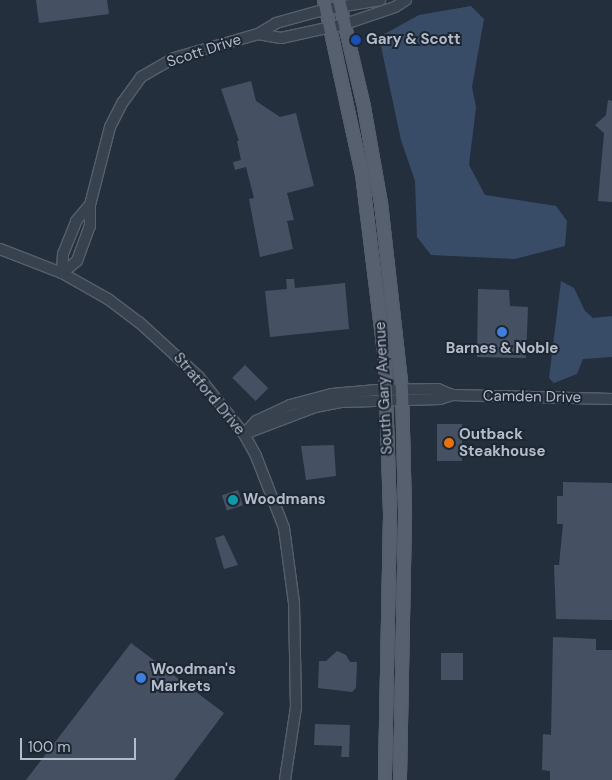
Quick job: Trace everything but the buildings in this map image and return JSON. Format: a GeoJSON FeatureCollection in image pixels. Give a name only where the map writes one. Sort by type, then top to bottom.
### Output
{"type":"FeatureCollection","features":[{"type":"Feature","properties":{"kind":"main road","name":"South Gary Avenue"},"geometry":{"type":"LineString","coordinates":[[340,3],[382,203],[402,395],[405,533],[400,780]]}},
{"type":"Feature","properties":{"kind":"main road","name":"South Gary Avenue"},"geometry":{"type":"LineString","coordinates":[[326,5],[367,206],[387,395],[390,516],[385,780]]}},
{"type":"Feature","properties":{"kind":"street","name":"Scott Drive"},"geometry":{"type":"LineString","coordinates":[[62,273],[77,261],[90,226],[90,205],[110,127],[122,102],[141,77],[174,58],[258,34],[276,23],[326,5],[380,0]]}},
{"type":"Feature","properties":{"kind":"street","name":"Scott Drive"},"geometry":{"type":"LineString","coordinates":[[258,34],[281,38],[345,24],[395,7],[406,0]]}},
{"type":"Feature","properties":{"kind":"street","name":"Scott Drive"},"geometry":{"type":"LineString","coordinates":[[62,273],[63,254],[76,221],[90,205]]}},
{"type":"Feature","properties":{"kind":"street","name":"Stratford Drive"},"geometry":{"type":"LineString","coordinates":[[0,249],[62,273],[113,302],[172,350],[212,393],[244,434],[277,508],[292,586],[296,707],[286,780]]}},
{"type":"Feature","properties":{"kind":"street","name":"Camden Drive"},"geometry":{"type":"LineString","coordinates":[[244,434],[315,407],[387,395],[438,390],[452,395],[612,398]]}},
{"type":"Feature","properties":{"kind":"water"},"geometry":{"type":"Polygon","coordinates":[[[471,6],[484,19],[472,87],[476,107],[469,165],[485,195],[556,206],[567,221],[565,246],[515,259],[431,255],[417,237],[415,181],[401,140],[379,37],[419,15],[471,6]]]}},
{"type":"Feature","properties":{"kind":"water"},"geometry":{"type":"Polygon","coordinates":[[[561,281],[574,288],[585,311],[593,318],[612,316],[612,357],[583,359],[577,374],[554,383],[549,378],[561,281]]]}},
{"type":"Feature","properties":{"kind":"place","name":"Gary & Scott"},"geometry":{"type":"Point","coordinates":[356,40]}},
{"type":"Feature","properties":{"kind":"place","name":"Barnes & Noble"},"geometry":{"type":"Point","coordinates":[502,332]}},
{"type":"Feature","properties":{"kind":"place","name":"Outback Steakhouse"},"geometry":{"type":"Point","coordinates":[449,443]}},
{"type":"Feature","properties":{"kind":"place","name":"Woodmans"},"geometry":{"type":"Point","coordinates":[233,500]}},
{"type":"Feature","properties":{"kind":"place","name":"Woodman's Markets"},"geometry":{"type":"Point","coordinates":[141,678]}}]}
